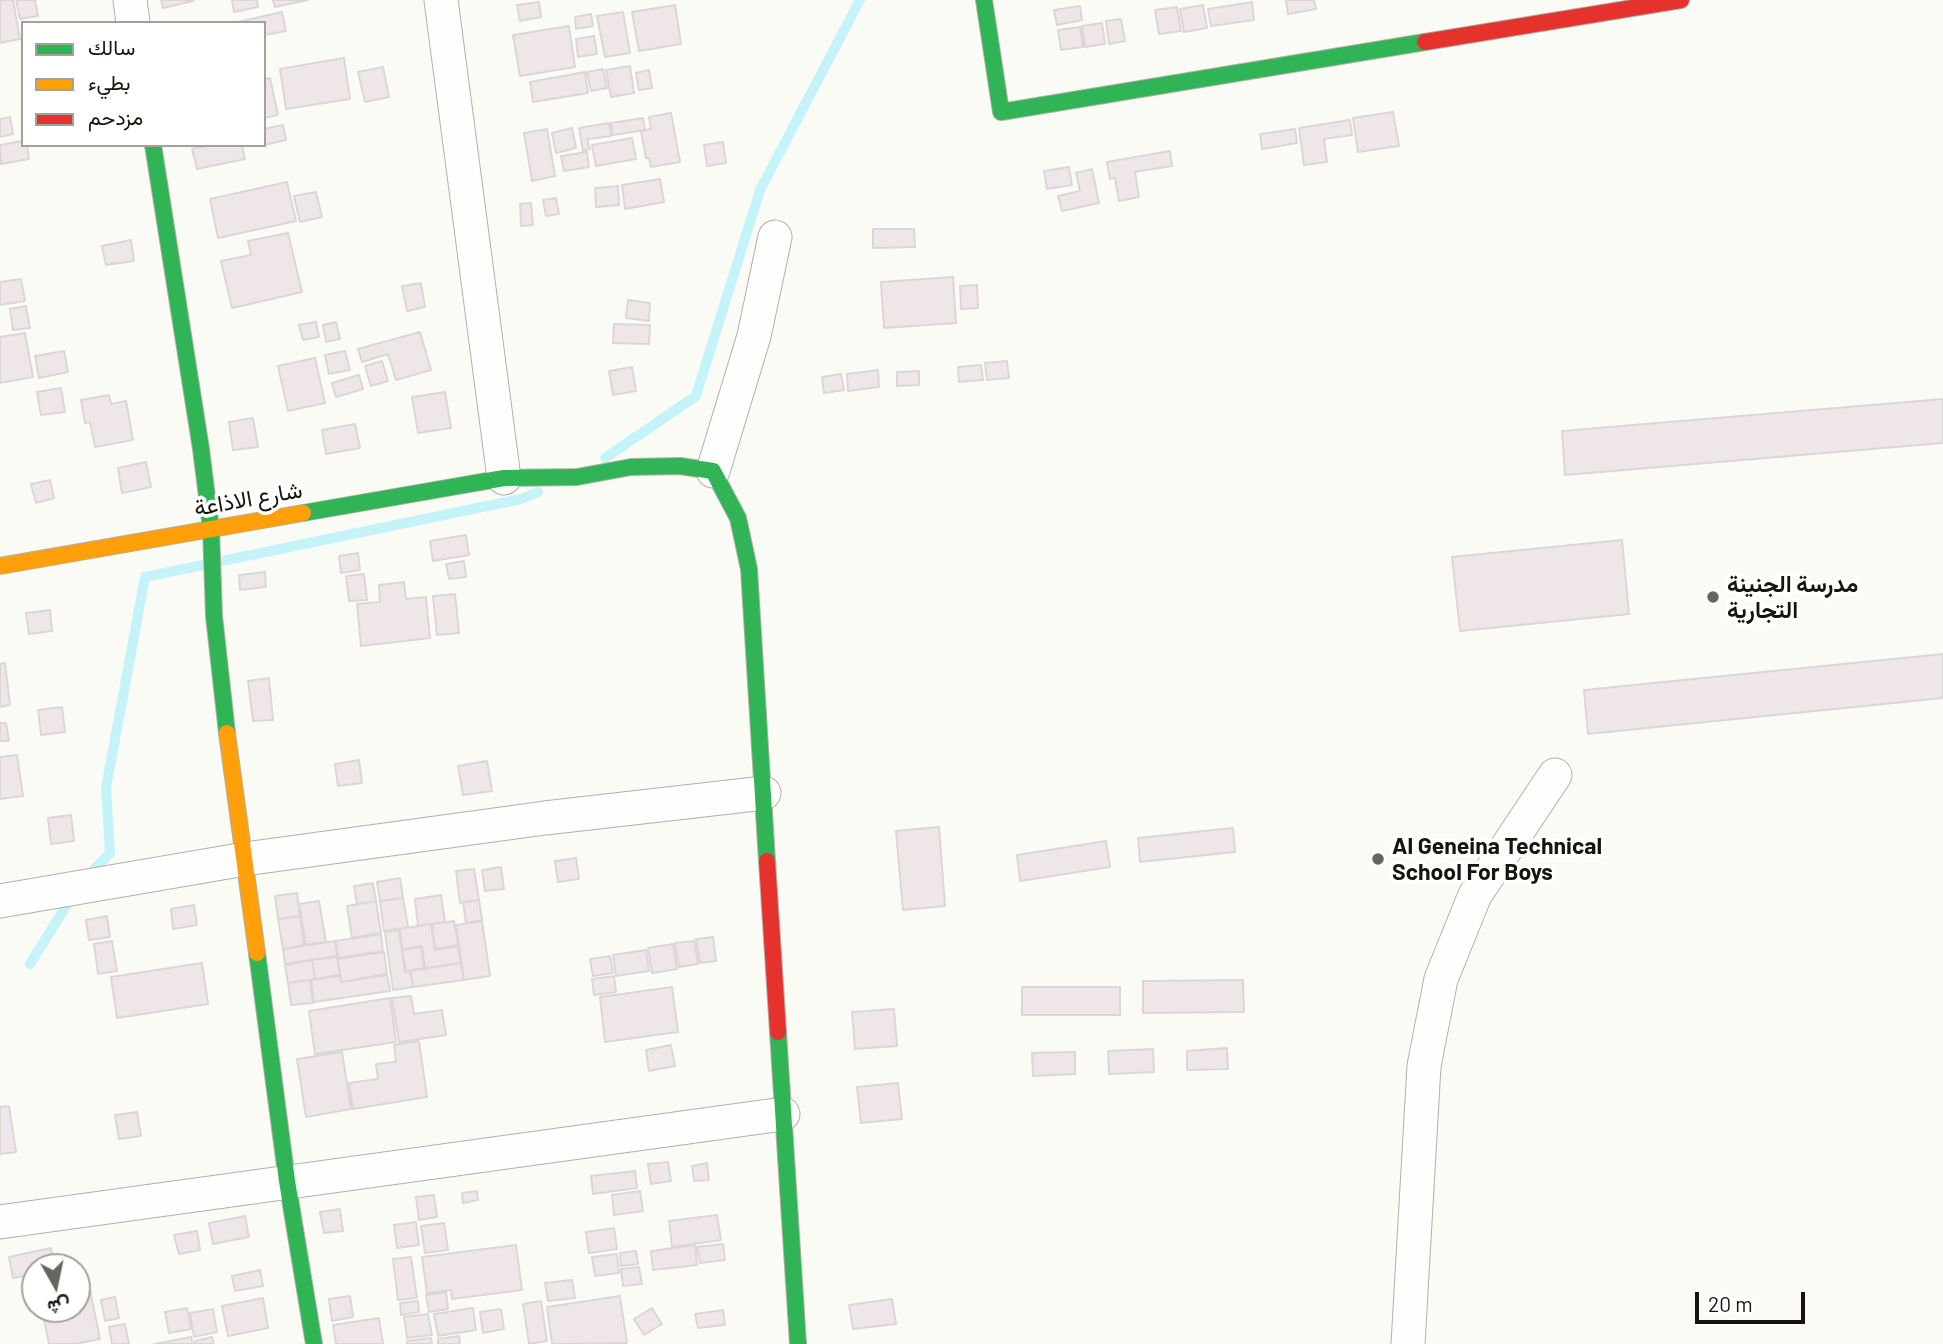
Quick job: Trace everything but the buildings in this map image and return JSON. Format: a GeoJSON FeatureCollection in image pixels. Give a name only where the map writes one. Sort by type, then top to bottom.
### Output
{"type":"FeatureCollection","features":[{"type":"Feature","properties":{"kind":"street"},"geometry":{"type":"LineString","coordinates":[[130,0],[133,21]]}},
{"type":"Feature","properties":{"kind":"street"},"geometry":{"type":"LineString","coordinates":[[441,0],[504,478]]}},
{"type":"Feature","properties":{"kind":"street"},"geometry":{"type":"LineString","coordinates":[[984,0],[1001,113],[1674,0]]}},
{"type":"Feature","properties":{"kind":"street"},"geometry":{"type":"LineString","coordinates":[[153,147],[195,408],[211,529],[215,616],[232,780],[245,859],[287,1181],[314,1344]]}},
{"type":"Feature","properties":{"kind":"street"},"geometry":{"type":"LineString","coordinates":[[775,237],[754,336],[713,471],[732,501],[745,537],[764,793],[798,1344]]}},
{"type":"Feature","properties":{"kind":"street","name":"شارع الاذاعة"},"geometry":{"type":"LineString","coordinates":[[0,566],[504,478],[577,477],[631,467],[680,466],[713,471]]}},
{"type":"Feature","properties":{"kind":"street"},"geometry":{"type":"LineString","coordinates":[[1408,1344],[1424,1066],[1441,979],[1475,895],[1555,775]]}},
{"type":"Feature","properties":{"kind":"street"},"geometry":{"type":"LineString","coordinates":[[0,901],[245,859],[545,818],[764,793]]}},
{"type":"Feature","properties":{"kind":"street"},"geometry":{"type":"LineString","coordinates":[[0,1222],[783,1114]]}},
{"type":"Feature","properties":{"kind":"waterway"},"geometry":{"type":"LineString","coordinates":[[605,458],[696,396],[760,190],[860,0]]}},
{"type":"Feature","properties":{"kind":"waterway"},"geometry":{"type":"LineString","coordinates":[[87,877],[110,853],[106,788],[145,577],[521,499],[538,492]]}},
{"type":"Feature","properties":{"kind":"waterway"},"geometry":{"type":"LineString","coordinates":[[30,964],[73,895]]}},
{"type":"Feature","properties":{"kind":"traffic: fast"},"geometry":{"type":"LineString","coordinates":[[984,0],[1001,112],[1425,42]]}},
{"type":"Feature","properties":{"kind":"traffic: fast"},"geometry":{"type":"LineString","coordinates":[[153,147],[201,449],[211,529],[214,616],[227,733]]}},
{"type":"Feature","properties":{"kind":"traffic: fast"},"geometry":{"type":"LineString","coordinates":[[303,513],[504,478],[577,477],[631,467],[680,466],[713,471],[738,518],[749,569],[767,861]]}},
{"type":"Feature","properties":{"kind":"traffic: fast"},"geometry":{"type":"LineString","coordinates":[[257,953],[287,1181],[314,1344]]}},
{"type":"Feature","properties":{"kind":"traffic: fast"},"geometry":{"type":"LineString","coordinates":[[778,1032],[798,1344]]}},
{"type":"Feature","properties":{"kind":"traffic: slow"},"geometry":{"type":"LineString","coordinates":[[0,566],[303,513]]}},
{"type":"Feature","properties":{"kind":"traffic: slow"},"geometry":{"type":"LineString","coordinates":[[227,733],[257,953]]}},
{"type":"Feature","properties":{"kind":"traffic: jam"},"geometry":{"type":"LineString","coordinates":[[1425,42],[1681,0]]}},
{"type":"Feature","properties":{"kind":"traffic: jam"},"geometry":{"type":"LineString","coordinates":[[767,861],[778,1032]]}},
{"type":"Feature","properties":{"kind":"place","name":"مدرسة الجنينة التجارية"},"geometry":{"type":"Point","coordinates":[1713,597]}},
{"type":"Feature","properties":{"kind":"place","name":"Al Geneina Technical School For Boys"},"geometry":{"type":"Point","coordinates":[1378,859]}}]}
